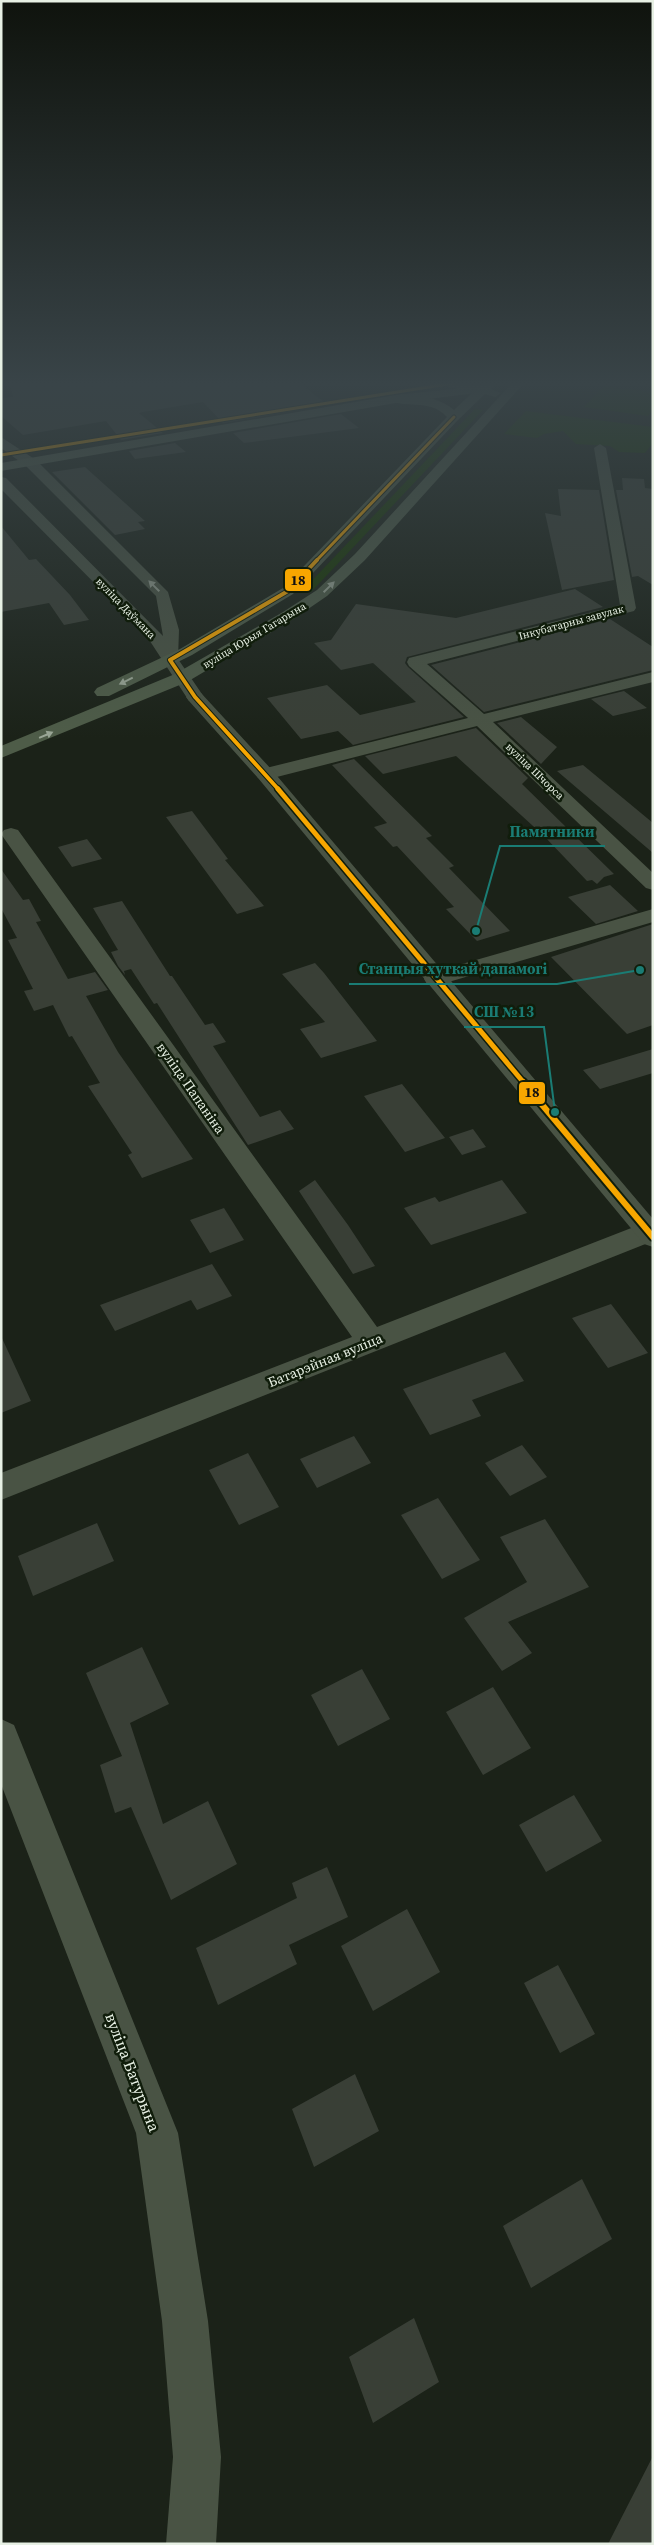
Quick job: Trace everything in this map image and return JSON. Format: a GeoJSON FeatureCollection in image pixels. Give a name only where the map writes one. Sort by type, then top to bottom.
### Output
{"type":"FeatureCollection","features":[{"type":"Feature","properties":{"kind":"main road","name":"вуліца Юрыя Гагарына"},"geometry":{"type":"LineString","coordinates":[[1,737],[63,712],[170,660],[288,591],[374,501]]}},
{"type":"Feature","properties":{"kind":"main road","name":"вуліца Юрыя Гагарына"},"geometry":{"type":"LineString","coordinates":[[1,753],[181,678],[289,615],[322,593],[360,557],[411,501]]}},
{"type":"Feature","properties":{"kind":"street","name":"вуліца Даўмана"},"geometry":{"type":"LineString","coordinates":[[21,501],[152,632],[170,660]]}},
{"type":"Feature","properties":{"kind":"street","name":"вуліца Даўмана"},"geometry":{"type":"LineString","coordinates":[[68,501],[163,595],[171,630],[170,660]]}},
{"type":"Feature","properties":{"kind":"street","name":"Інкубатарны завулак"},"geometry":{"type":"LineString","coordinates":[[415,662],[628,608],[609,501]]}},
{"type":"Feature","properties":{"kind":"street"},"geometry":{"type":"LineString","coordinates":[[170,660],[195,697],[265,774],[651,1235]]}},
{"type":"Feature","properties":{"kind":"street","name":"вуліца Шчорса"},"geometry":{"type":"LineString","coordinates":[[415,662],[481,720],[653,884]]}},
{"type":"Feature","properties":{"kind":"street"},"geometry":{"type":"LineString","coordinates":[[265,774],[653,676]]}},
{"type":"Feature","properties":{"kind":"street","name":"вуліца Папаніна"},"geometry":{"type":"LineString","coordinates":[[12,834],[371,1341]]}},
{"type":"Feature","properties":{"kind":"street"},"geometry":{"type":"LineString","coordinates":[[436,979],[653,915]]}},
{"type":"Feature","properties":{"kind":"street","name":"Батарэйная вуліца"},"geometry":{"type":"LineString","coordinates":[[1,1487],[371,1341],[651,1235]]}},
{"type":"Feature","properties":{"kind":"street","name":"вуліца Батурына"},"geometry":{"type":"LineString","coordinates":[[1,1737],[157,2133],[185,2320],[197,2457],[191,2544]]}},
{"type":"Feature","properties":{"kind":"green space"},"geometry":{"type":"Polygon","coordinates":[[[388,501],[397,501],[311,592],[303,590],[388,501]]]}},
{"type":"Feature","properties":{"kind":"building"},"geometry":{"type":"Polygon","coordinates":[[[81,501],[123,501],[145,521],[138,522],[145,529],[115,535],[81,501]]]}},
{"type":"Feature","properties":{"kind":"building"},"geometry":{"type":"Polygon","coordinates":[[[559,501],[601,501],[614,580],[562,590],[545,513],[561,516],[559,501]]]}},
{"type":"Feature","properties":{"kind":"building"},"geometry":{"type":"Polygon","coordinates":[[[618,501],[653,501],[653,585],[638,576],[632,577],[618,501]]]}},
{"type":"Feature","properties":{"kind":"building"},"geometry":{"type":"Polygon","coordinates":[[[1,526],[29,560],[36,559],[70,595],[89,620],[64,625],[49,603],[1,612],[1,526]]]}},
{"type":"Feature","properties":{"kind":"building"},"geometry":{"type":"Polygon","coordinates":[[[575,589],[603,607],[407,657],[405,663],[408,667],[464,717],[353,745],[338,731],[301,739],[267,698],[327,685],[360,715],[416,702],[373,663],[341,670],[314,643],[331,640],[356,604],[456,618],[575,589]]]}},
{"type":"Feature","properties":{"kind":"building"},"geometry":{"type":"Polygon","coordinates":[[[610,619],[653,647],[653,670],[484,712],[431,665],[610,619]]]}},
{"type":"Feature","properties":{"kind":"building"},"geometry":{"type":"Polygon","coordinates":[[[624,691],[647,708],[613,716],[591,699],[624,691]]]}},
{"type":"Feature","properties":{"kind":"building"},"geometry":{"type":"Polygon","coordinates":[[[521,717],[557,747],[541,764],[497,723],[521,717]]]}},
{"type":"Feature","properties":{"kind":"building"},"geometry":{"type":"Polygon","coordinates":[[[476,728],[528,778],[522,784],[614,874],[604,877],[597,884],[592,880],[587,881],[544,836],[456,756],[383,774],[365,756],[476,728]]]}},
{"type":"Feature","properties":{"kind":"building"},"geometry":{"type":"Polygon","coordinates":[[[354,759],[432,836],[426,838],[454,866],[449,868],[510,931],[477,941],[446,909],[454,907],[397,846],[393,847],[374,827],[387,823],[332,765],[354,759]]]}},
{"type":"Feature","properties":{"kind":"building"},"geometry":{"type":"Polygon","coordinates":[[[583,765],[653,823],[653,853],[557,771],[583,765]]]}},
{"type":"Feature","properties":{"kind":"building"},"geometry":{"type":"Polygon","coordinates":[[[192,811],[228,859],[225,860],[264,906],[237,914],[166,817],[192,811]]]}},
{"type":"Feature","properties":{"kind":"building"},"geometry":{"type":"Polygon","coordinates":[[[87,839],[102,859],[72,867],[58,847],[87,839]]]}},
{"type":"Feature","properties":{"kind":"building"},"geometry":{"type":"Polygon","coordinates":[[[1,869],[23,900],[29,899],[41,921],[36,922],[68,979],[95,972],[108,990],[86,996],[118,1052],[193,1159],[142,1178],[128,1155],[132,1153],[88,1086],[100,1083],[72,1036],[69,1037],[53,1005],[34,1011],[24,991],[33,989],[8,940],[17,938],[1,908],[1,869]]]}},
{"type":"Feature","properties":{"kind":"building"},"geometry":{"type":"Polygon","coordinates":[[[610,885],[638,911],[596,924],[568,897],[610,885]]]}},
{"type":"Feature","properties":{"kind":"building"},"geometry":{"type":"Polygon","coordinates":[[[122,901],[170,976],[172,976],[205,1025],[213,1023],[226,1042],[213,1046],[260,1117],[280,1110],[294,1129],[248,1145],[157,1003],[154,1004],[131,969],[124,971],[125,975],[118,966],[111,952],[118,950],[93,908],[122,901]]]}},
{"type":"Feature","properties":{"kind":"building"},"geometry":{"type":"Polygon","coordinates":[[[653,924],[653,1025],[627,1034],[551,957],[653,924]]]}},
{"type":"Feature","properties":{"kind":"building"},"geometry":{"type":"Polygon","coordinates":[[[315,963],[377,1041],[321,1058],[300,1029],[325,1022],[282,974],[315,963]]]}},
{"type":"Feature","properties":{"kind":"building"},"geometry":{"type":"Polygon","coordinates":[[[653,1049],[653,1073],[600,1089],[583,1070],[653,1049]]]}},
{"type":"Feature","properties":{"kind":"building"},"geometry":{"type":"Polygon","coordinates":[[[402,1084],[445,1138],[405,1152],[364,1096],[402,1084]]]}},
{"type":"Feature","properties":{"kind":"building"},"geometry":{"type":"Polygon","coordinates":[[[473,1129],[486,1147],[462,1155],[449,1137],[473,1129]]]}},
{"type":"Feature","properties":{"kind":"building"},"geometry":{"type":"Polygon","coordinates":[[[315,1180],[375,1266],[353,1274],[299,1191],[315,1180]]]}},
{"type":"Feature","properties":{"kind":"building"},"geometry":{"type":"Polygon","coordinates":[[[502,1180],[527,1213],[431,1245],[404,1208],[435,1197],[439,1202],[502,1180]]]}},
{"type":"Feature","properties":{"kind":"building"},"geometry":{"type":"Polygon","coordinates":[[[224,1208],[244,1240],[210,1253],[190,1220],[224,1208]]]}},
{"type":"Feature","properties":{"kind":"building"},"geometry":{"type":"Polygon","coordinates":[[[212,1264],[232,1296],[197,1310],[191,1300],[115,1331],[100,1305],[212,1264]]]}},
{"type":"Feature","properties":{"kind":"building"},"geometry":{"type":"Polygon","coordinates":[[[611,1304],[648,1353],[608,1368],[572,1318],[611,1304]]]}},
{"type":"Feature","properties":{"kind":"building"},"geometry":{"type":"Polygon","coordinates":[[[1,1336],[31,1401],[1,1413],[1,1336]]]}},
{"type":"Feature","properties":{"kind":"building"},"geometry":{"type":"Polygon","coordinates":[[[505,1352],[524,1381],[472,1400],[481,1416],[430,1435],[403,1389],[505,1352]]]}},
{"type":"Feature","properties":{"kind":"building"},"geometry":{"type":"Polygon","coordinates":[[[354,1436],[371,1463],[317,1488],[300,1459],[354,1436]]]}},
{"type":"Feature","properties":{"kind":"building"},"geometry":{"type":"Polygon","coordinates":[[[522,1445],[547,1477],[510,1496],[485,1463],[522,1445]]]}},
{"type":"Feature","properties":{"kind":"building"},"geometry":{"type":"Polygon","coordinates":[[[248,1453],[279,1507],[239,1525],[209,1470],[248,1453]]]}},
{"type":"Feature","properties":{"kind":"building"},"geometry":{"type":"Polygon","coordinates":[[[438,1498],[480,1560],[442,1579],[401,1515],[438,1498]]]}},
{"type":"Feature","properties":{"kind":"building"},"geometry":{"type":"Polygon","coordinates":[[[545,1519],[589,1587],[508,1622],[532,1653],[502,1671],[464,1618],[527,1582],[500,1537],[545,1519]]]}},
{"type":"Feature","properties":{"kind":"building"},"geometry":{"type":"Polygon","coordinates":[[[97,1523],[114,1561],[33,1596],[18,1556],[97,1523]]]}},
{"type":"Feature","properties":{"kind":"building"},"geometry":{"type":"Polygon","coordinates":[[[142,1647],[169,1704],[130,1723],[163,1824],[208,1801],[237,1864],[171,1900],[131,1807],[115,1813],[100,1765],[122,1756],[86,1673],[142,1647]]]}},
{"type":"Feature","properties":{"kind":"building"},"geometry":{"type":"Polygon","coordinates":[[[362,1669],[390,1719],[338,1746],[311,1695],[362,1669]]]}},
{"type":"Feature","properties":{"kind":"building"},"geometry":{"type":"Polygon","coordinates":[[[493,1687],[531,1748],[483,1775],[446,1712],[493,1687]]]}},
{"type":"Feature","properties":{"kind":"building"},"geometry":{"type":"Polygon","coordinates":[[[574,1795],[602,1841],[546,1872],[519,1825],[574,1795]]]}},
{"type":"Feature","properties":{"kind":"building"},"geometry":{"type":"Polygon","coordinates":[[[327,1867],[348,1917],[289,1945],[297,1964],[218,2005],[196,1948],[297,1898],[292,1883],[327,1867]]]}},
{"type":"Feature","properties":{"kind":"building"},"geometry":{"type":"Polygon","coordinates":[[[407,1909],[440,1972],[373,2011],[341,1946],[407,1909]]]}},
{"type":"Feature","properties":{"kind":"building"},"geometry":{"type":"Polygon","coordinates":[[[558,1965],[595,2034],[560,2053],[524,1983],[558,1965]]]}},
{"type":"Feature","properties":{"kind":"building"},"geometry":{"type":"Polygon","coordinates":[[[355,2074],[379,2131],[314,2167],[292,2109],[355,2074]]]}},
{"type":"Feature","properties":{"kind":"building"},"geometry":{"type":"Polygon","coordinates":[[[582,2179],[612,2239],[531,2288],[503,2226],[582,2179]]]}},
{"type":"Feature","properties":{"kind":"building"},"geometry":{"type":"Polygon","coordinates":[[[414,2318],[439,2382],[373,2423],[349,2357],[414,2318]]]}},
{"type":"Feature","properties":{"kind":"building"},"geometry":{"type":"Polygon","coordinates":[[[653,2456],[653,2544],[608,2544],[653,2456]]]}},
{"type":"Feature","properties":{"kind":"transit line","name":"18"},"geometry":{"type":"LineString","coordinates":[[374,501],[288,591],[170,660],[195,697],[265,774],[653,1237]]}},
{"type":"Feature","properties":{"kind":"place","name":"Памятники"},"geometry":{"type":"Point","coordinates":[476,931]}},
{"type":"Feature","properties":{"kind":"place","name":"Станцыя хуткай дапамогі"},"geometry":{"type":"Point","coordinates":[640,970]}},
{"type":"Feature","properties":{"kind":"place","name":"СШ №13"},"geometry":{"type":"Point","coordinates":[555,1112]}}]}
